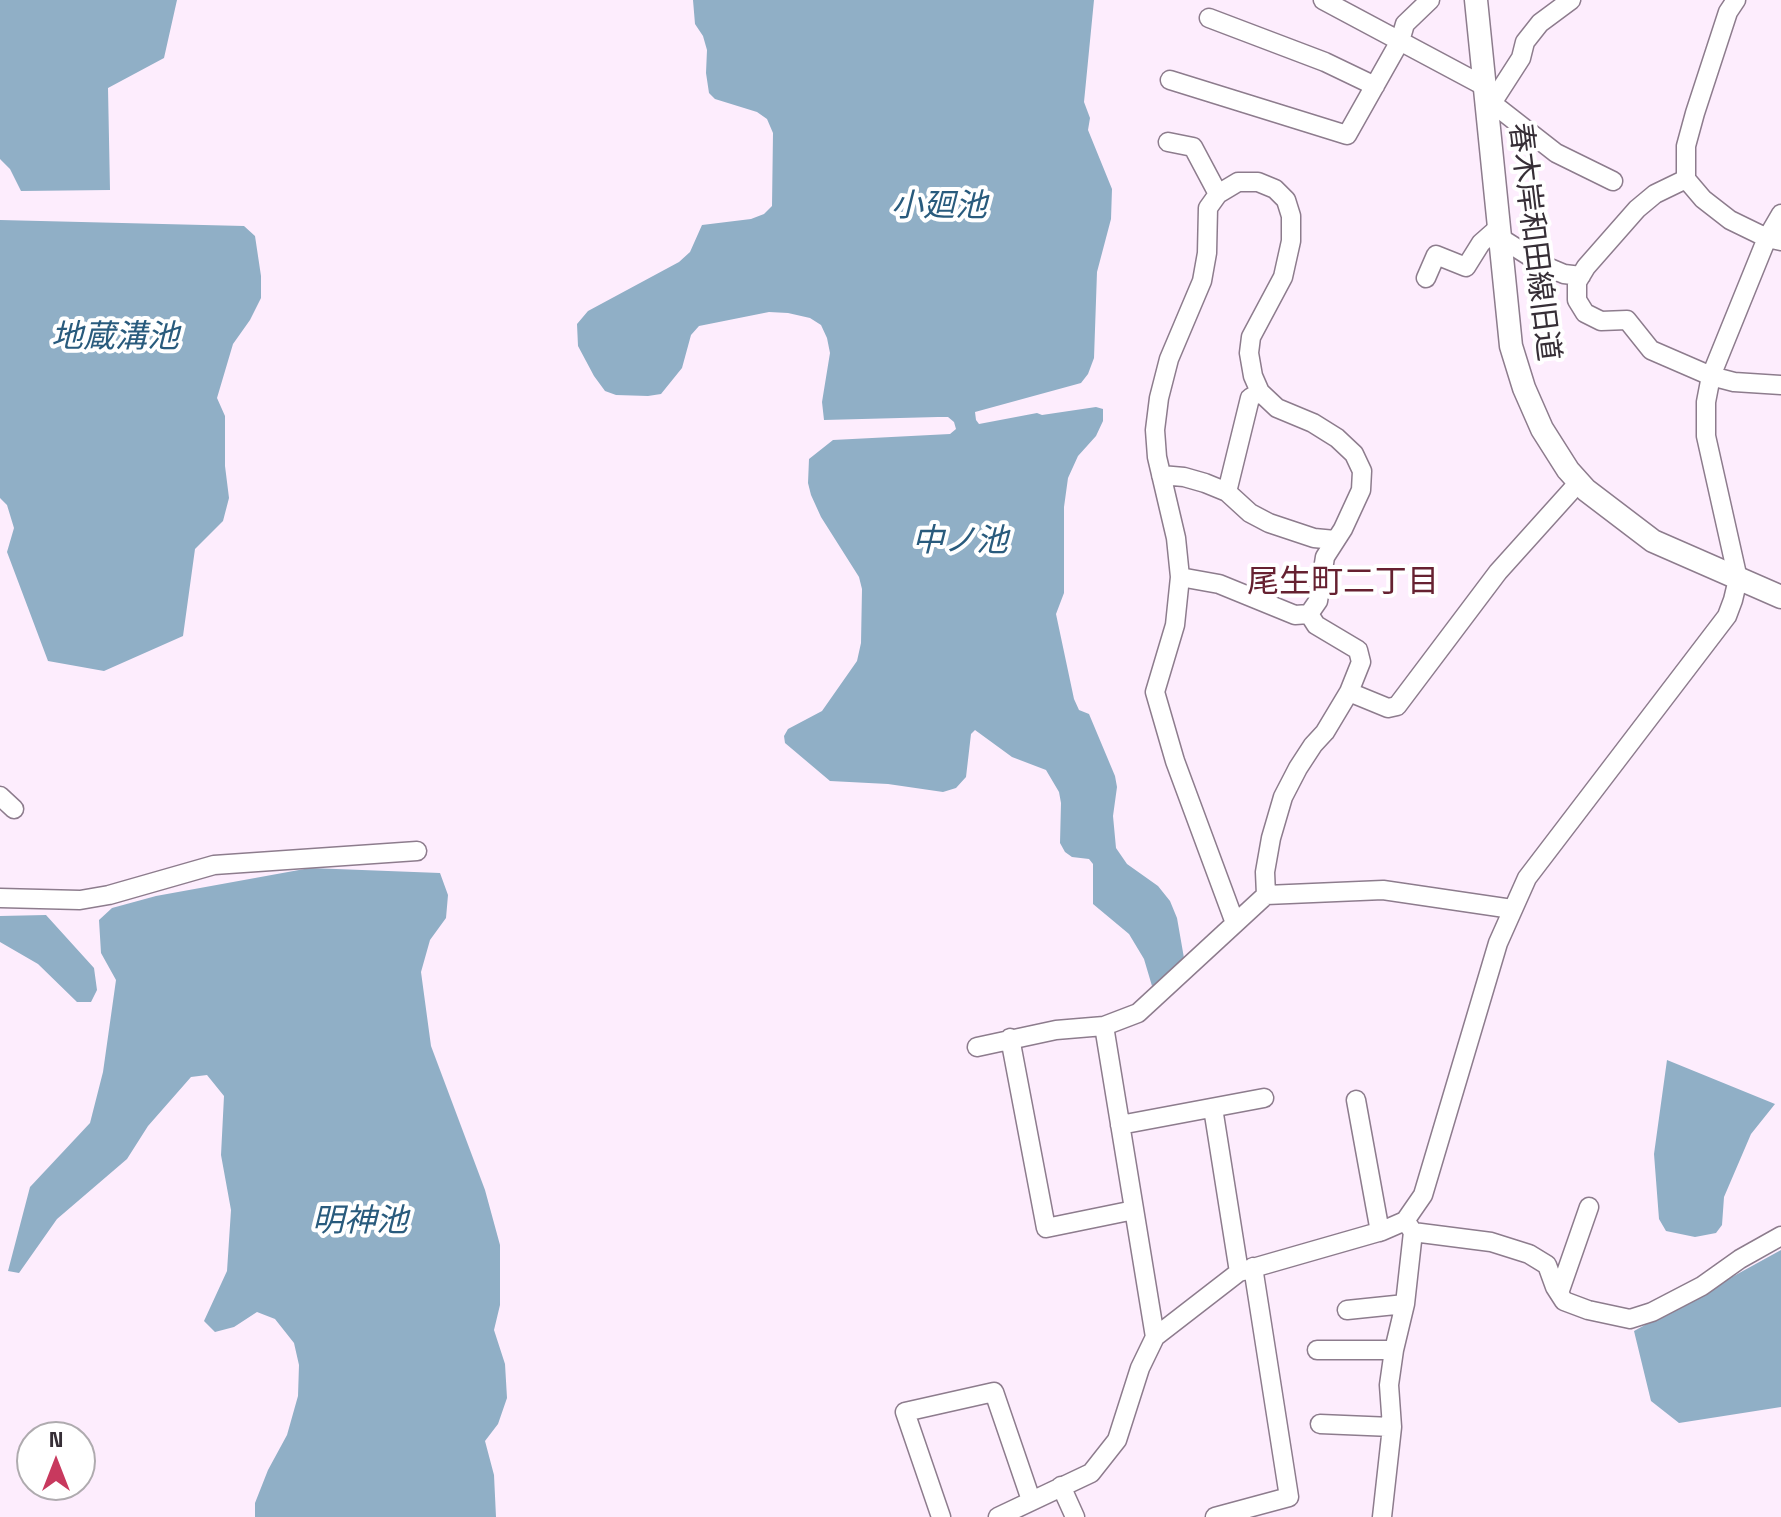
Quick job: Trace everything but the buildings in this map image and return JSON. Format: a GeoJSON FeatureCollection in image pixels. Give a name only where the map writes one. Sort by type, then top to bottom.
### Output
{"type":"FeatureCollection","features":[{"type":"Feature","properties":{"kind":"street"},"geometry":{"type":"LineString","coordinates":[[1323,0],[1400,41],[1487,98],[1556,153],[1613,181]]}},
{"type":"Feature","properties":{"kind":"street"},"geometry":{"type":"LineString","coordinates":[[1170,80],[1347,135],[1400,41],[1405,24],[1430,0]]}},
{"type":"Feature","properties":{"kind":"street","name":"春木岸和田線旧道"},"geometry":{"type":"LineString","coordinates":[[1476,0],[1511,346],[1516,367],[1542,429],[1579,482],[1653,541],[1781,597]]}},
{"type":"Feature","properties":{"kind":"street"},"geometry":{"type":"LineString","coordinates":[[1487,98],[1521,58],[1525,42],[1540,23],[1571,0]]}},
{"type":"Feature","properties":{"kind":"street"},"geometry":{"type":"LineString","coordinates":[[1730,2],[1689,135],[1685,156],[1686,179],[1703,199],[1730,220],[1774,240]]}},
{"type":"Feature","properties":{"kind":"street"},"geometry":{"type":"LineString","coordinates":[[1209,18],[1325,62],[1375,86]]}},
{"type":"Feature","properties":{"kind":"street"},"geometry":{"type":"LineString","coordinates":[[1168,142],[1193,147],[1218,194]]}},
{"type":"Feature","properties":{"kind":"street"},"geometry":{"type":"LineString","coordinates":[[1686,179],[1655,194],[1637,209],[1577,282],[1577,300],[1585,313],[1601,321],[1627,320],[1651,350],[1711,376],[1734,382],[1781,385]]}},
{"type":"Feature","properties":{"kind":"street"},"geometry":{"type":"LineString","coordinates":[[1235,923],[1175,761],[1155,692],[1175,625],[1180,577],[1176,538],[1161,475],[1155,430],[1169,359],[1202,281],[1207,253],[1208,208],[1218,194],[1238,182],[1258,182],[1275,189],[1286,200],[1291,216],[1291,241],[1283,277],[1251,337],[1249,353],[1253,376],[1260,392],[1277,408],[1313,423],[1337,438],[1354,454],[1362,471],[1361,490],[1343,529],[1325,557],[1318,601],[1309,614]]}},
{"type":"Feature","properties":{"kind":"street"},"geometry":{"type":"LineString","coordinates":[[1382,1517],[1392,1427],[1389,1385],[1405,1304],[1409,1226],[1423,1195],[1498,943],[1527,878],[1727,616],[1738,579],[1706,436],[1706,402],[1711,376],[1774,240],[1781,214]]}},
{"type":"Feature","properties":{"kind":"street"},"geometry":{"type":"LineString","coordinates":[[1426,278],[1436,255],[1466,267],[1481,243],[1499,233],[1545,266],[1564,274],[1581,276]]}},
{"type":"Feature","properties":{"kind":"street"},"geometry":{"type":"LineString","coordinates":[[1227,492],[1250,398],[1260,392]]}},
{"type":"Feature","properties":{"kind":"street"},"geometry":{"type":"LineString","coordinates":[[1161,475],[1184,477],[1227,492],[1250,513],[1269,523],[1314,538],[1335,540]]}},
{"type":"Feature","properties":{"kind":"street"},"geometry":{"type":"LineString","coordinates":[[1349,692],[1388,708],[1397,706],[1498,572],[1579,482]]}},
{"type":"Feature","properties":{"kind":"street"},"geometry":{"type":"LineString","coordinates":[[1180,577],[1219,584],[1295,615],[1309,614]]}},
{"type":"Feature","properties":{"kind":"street"},"geometry":{"type":"LineString","coordinates":[[1266,895],[1265,872],[1283,797],[1298,768],[1349,692],[1361,662],[1358,650],[1316,625],[1309,614]]}},
{"type":"Feature","properties":{"kind":"street"},"geometry":{"type":"LineString","coordinates":[[0,898],[80,900],[109,895],[214,865],[417,851]]}},
{"type":"Feature","properties":{"kind":"street"},"geometry":{"type":"LineString","coordinates":[[977,1047],[1056,1030],[1104,1026],[1138,1013],[1266,895],[1383,890],[1512,909]]}},
{"type":"Feature","properties":{"kind":"street"},"geometry":{"type":"LineString","coordinates":[[1104,1026],[1155,1337]]}},
{"type":"Feature","properties":{"kind":"street"},"geometry":{"type":"LineString","coordinates":[[1010,1038],[1046,1228],[1134,1210]]}},
{"type":"Feature","properties":{"kind":"street"},"geometry":{"type":"LineString","coordinates":[[1120,1125],[1264,1098]]}},
{"type":"Feature","properties":{"kind":"street"},"geometry":{"type":"LineString","coordinates":[[1356,1100],[1380,1232]]}},
{"type":"Feature","properties":{"kind":"street"},"geometry":{"type":"LineString","coordinates":[[1213,1108],[1289,1497],[1215,1517]]}},
{"type":"Feature","properties":{"kind":"street"},"geometry":{"type":"LineString","coordinates":[[1559,1293],[1589,1207]]}},
{"type":"Feature","properties":{"kind":"street"},"geometry":{"type":"LineString","coordinates":[[998,1517],[1091,1473],[1117,1440],[1140,1368],[1155,1337],[1246,1270],[1409,1226],[1491,1242],[1529,1254],[1547,1265],[1564,1301],[1630,1319],[1652,1312],[1702,1286],[1740,1259],[1781,1236]]}},
{"type":"Feature","properties":{"kind":"street"},"geometry":{"type":"LineString","coordinates":[[1347,1310],[1405,1304]]}},
{"type":"Feature","properties":{"kind":"street"},"geometry":{"type":"LineString","coordinates":[[1317,1350],[1394,1350]]}},
{"type":"Feature","properties":{"kind":"street"},"geometry":{"type":"LineString","coordinates":[[941,1517],[905,1412],[994,1392],[1031,1500]]}},
{"type":"Feature","properties":{"kind":"street"},"geometry":{"type":"LineString","coordinates":[[1320,1424],[1392,1427]]}},
{"type":"Feature","properties":{"kind":"street"},"geometry":{"type":"LineString","coordinates":[[1061,1486],[1075,1517]]}},
{"type":"Feature","properties":{"kind":"water"},"geometry":{"type":"Polygon","coordinates":[[[0,0],[177,0],[164,58],[108,88],[110,190],[21,191],[10,169],[0,159],[0,0]]]}},
{"type":"Feature","properties":{"kind":"water","name":"小廻池"},"geometry":{"type":"Polygon","coordinates":[[[693,0],[1094,0],[1084,102],[1090,118],[1088,130],[1112,189],[1111,219],[1097,272],[1094,358],[1081,383],[975,412],[979,424],[1037,413],[1042,415],[1096,407],[1103,409],[1103,421],[1096,436],[1078,456],[1068,478],[1064,507],[1064,593],[1056,614],[1074,699],[1079,710],[1089,714],[1115,776],[1117,787],[1113,816],[1116,848],[1127,864],[1158,886],[1170,901],[1177,918],[1184,958],[1162,981],[1152,986],[1144,959],[1129,934],[1093,904],[1093,864],[1089,859],[1072,857],[1060,843],[1059,792],[1046,770],[1012,757],[975,730],[971,734],[966,777],[956,788],[943,792],[888,784],[830,781],[785,743],[784,736],[788,729],[822,711],[857,661],[861,643],[862,589],[859,577],[821,517],[811,495],[809,459],[833,440],[950,434],[956,429],[954,422],[948,417],[824,420],[822,402],[830,353],[827,338],[821,325],[810,318],[788,313],[769,312],[699,326],[691,335],[682,368],[661,394],[616,395],[605,391],[578,346],[577,324],[588,311],[679,262],[690,252],[702,225],[751,219],[764,214],[772,206],[773,133],[767,119],[757,112],[715,99],[709,93],[707,50],[695,24],[693,0]]]}},
{"type":"Feature","properties":{"kind":"water","name":"地蔵溝池"},"geometry":{"type":"Polygon","coordinates":[[[0,220],[244,226],[255,236],[261,298],[233,344],[217,398],[225,416],[225,466],[229,498],[223,521],[195,549],[183,636],[104,671],[48,661],[7,552],[14,528],[7,505],[0,498],[0,220]]]}},
{"type":"Feature","properties":{"kind":"water","name":"明神池"},"geometry":{"type":"Polygon","coordinates":[[[310,868],[440,873],[448,895],[446,918],[430,940],[421,972],[431,1046],[485,1190],[500,1245],[500,1305],[494,1330],[505,1364],[507,1398],[498,1424],[485,1441],[494,1475],[496,1517],[255,1517],[255,1503],[287,1435],[298,1396],[299,1365],[294,1343],[275,1319],[257,1312],[234,1327],[215,1332],[204,1321],[227,1271],[231,1210],[221,1155],[224,1096],[207,1075],[191,1077],[148,1126],[127,1159],[57,1219],[19,1273],[8,1271],[30,1187],[90,1123],[103,1072],[116,980],[101,953],[99,920],[112,908],[156,896],[310,868]]]}},
{"type":"Feature","properties":{"kind":"water"},"geometry":{"type":"Polygon","coordinates":[[[46,915],[94,968],[97,990],[91,1002],[77,1002],[38,964],[0,942],[0,916],[46,915]]]}},
{"type":"Feature","properties":{"kind":"water"},"geometry":{"type":"Polygon","coordinates":[[[1667,1060],[1775,1104],[1751,1134],[1724,1197],[1722,1225],[1716,1233],[1695,1237],[1666,1231],[1659,1219],[1654,1154],[1667,1060]]]}},
{"type":"Feature","properties":{"kind":"water"},"geometry":{"type":"Polygon","coordinates":[[[1781,1250],[1781,1407],[1679,1423],[1651,1401],[1634,1331],[1781,1250]]]}},
{"type":"Feature","properties":{"kind":"district","name":"尾生町二丁目"},"geometry":{"type":"Point","coordinates":[1343,583]}},
{"type":"Feature","properties":{"kind":"water label","name":"中ノ池"},"geometry":{"type":"Point","coordinates":[960,542]}}]}
